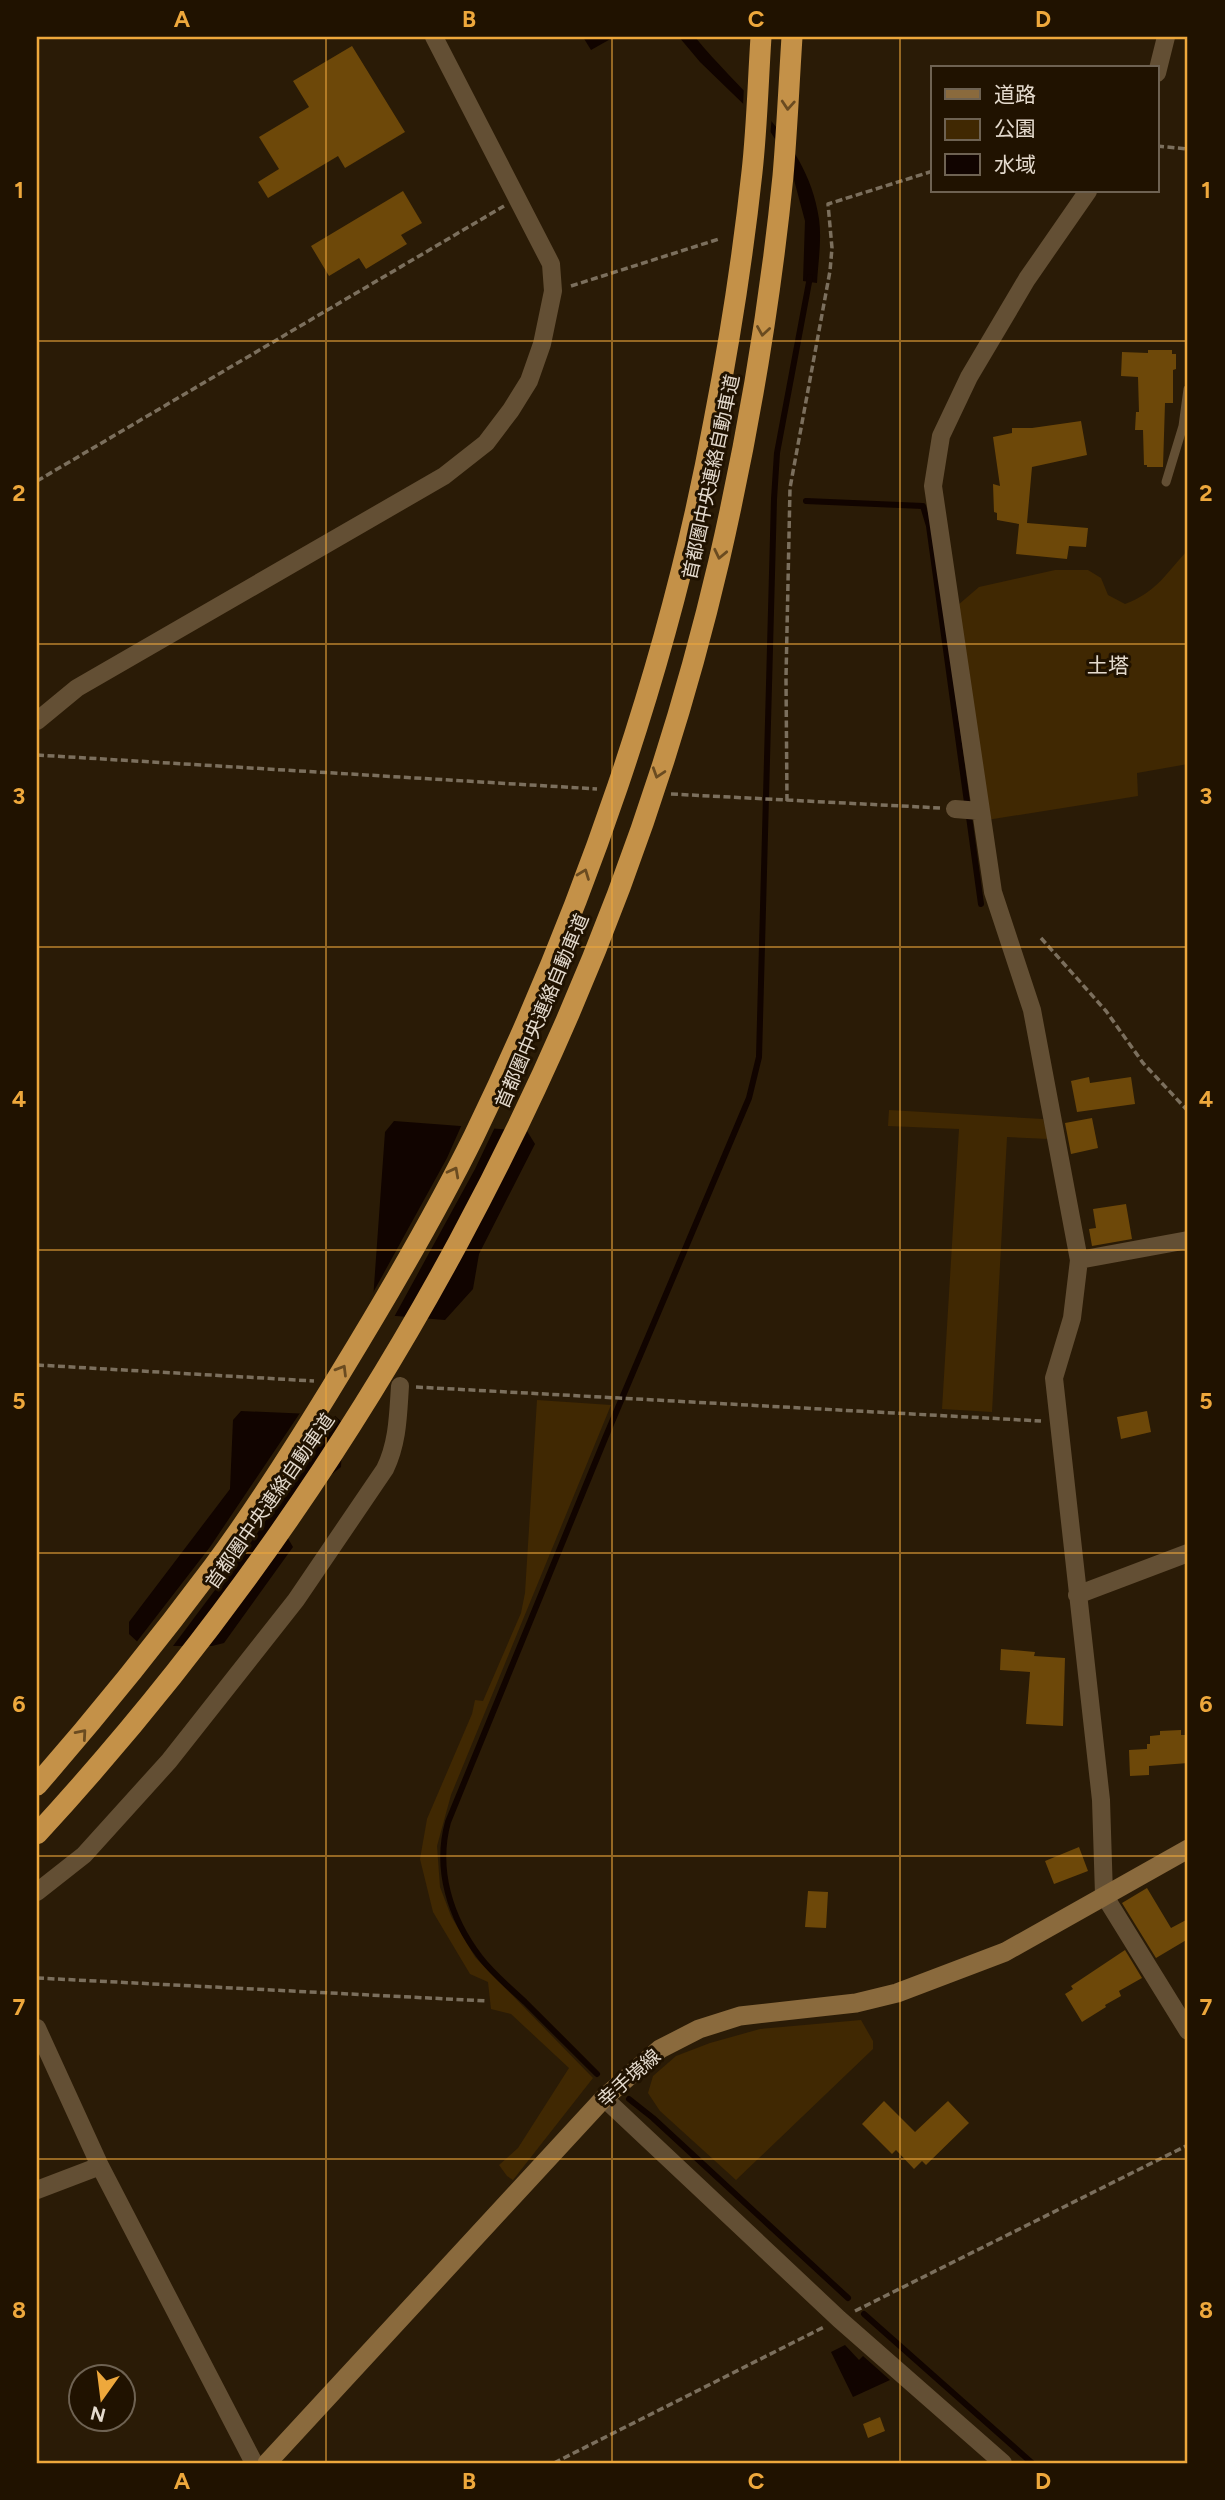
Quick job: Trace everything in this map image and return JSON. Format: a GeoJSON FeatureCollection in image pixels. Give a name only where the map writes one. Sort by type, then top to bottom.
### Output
{"type":"FeatureCollection","features":[{"type":"Feature","properties":{"kind":"highway","name":"首都圏中央連絡自動車道"},"geometry":{"type":"LineString","coordinates":[[37,1786],[101,1712],[216,1563],[304,1433],[395,1283],[473,1137],[546,973],[606,818],[638,720],[686,552],[714,423],[736,290],[752,171],[761,37]]}},
{"type":"Feature","properties":{"kind":"highway","name":"首都圏中央連絡自動車道"},"geometry":{"type":"LineString","coordinates":[[37,1834],[150,1702],[243,1582],[335,1452],[427,1299],[505,1154],[583,986],[640,830],[684,694],[718,562],[746,428],[766,309],[782,177],[792,37]]}},
{"type":"Feature","properties":{"kind":"main road","name":"幸手境線"},"geometry":{"type":"LineString","coordinates":[[267,2463],[604,2098],[660,2049],[699,2029],[740,2016],[856,2003],[897,1993],[1005,1952],[1188,1849]]}},
{"type":"Feature","properties":{"kind":"street"},"geometry":{"type":"LineString","coordinates":[[37,721],[77,688],[444,476],[486,443],[529,381],[542,344],[553,292],[551,264],[434,37]]}},
{"type":"Feature","properties":{"kind":"street"},"geometry":{"type":"LineString","coordinates":[[1158,69],[1166,37]]}},
{"type":"Feature","properties":{"kind":"street"},"geometry":{"type":"LineString","coordinates":[[1087,192],[1027,279],[969,377],[941,436],[933,486],[993,892],[1032,1010],[1079,1260],[1072,1318],[1054,1378],[1101,1800],[1104,1895],[1188,2031]]}},
{"type":"Feature","properties":{"kind":"street"},"geometry":{"type":"LineString","coordinates":[[955,809],[979,811]]}},
{"type":"Feature","properties":{"kind":"street"},"geometry":{"type":"LineString","coordinates":[[1079,1260],[1188,1240]]}},
{"type":"Feature","properties":{"kind":"street"},"geometry":{"type":"LineString","coordinates":[[37,1892],[84,1855],[169,1761],[296,1600],[392,1456],[397,1440],[400,1386]]}},
{"type":"Feature","properties":{"kind":"street"},"geometry":{"type":"LineString","coordinates":[[1077,1595],[1188,1553]]}},
{"type":"Feature","properties":{"kind":"street"},"geometry":{"type":"LineString","coordinates":[[37,2028],[100,2165],[254,2463]]}},
{"type":"Feature","properties":{"kind":"street"},"geometry":{"type":"LineString","coordinates":[[604,2098],[839,2319],[1003,2463]]}},
{"type":"Feature","properties":{"kind":"street"},"geometry":{"type":"LineString","coordinates":[[37,2190],[100,2165]]}},
{"type":"Feature","properties":{"kind":"lane"},"geometry":{"type":"LineString","coordinates":[[1166,482],[1183,426],[1188,389]]}},
{"type":"Feature","properties":{"kind":"path"},"geometry":{"type":"LineString","coordinates":[[1158,146],[1188,149]]}},
{"type":"Feature","properties":{"kind":"path"},"geometry":{"type":"LineString","coordinates":[[787,801],[786,678],[790,488],[831,271],[828,204],[931,172]]}},
{"type":"Feature","properties":{"kind":"path"},"geometry":{"type":"LineString","coordinates":[[37,481],[517,197]]}},
{"type":"Feature","properties":{"kind":"path"},"geometry":{"type":"LineString","coordinates":[[553,292],[719,239]]}},
{"type":"Feature","properties":{"kind":"path"},"geometry":{"type":"LineString","coordinates":[[37,755],[608,790]]}},
{"type":"Feature","properties":{"kind":"path"},"geometry":{"type":"LineString","coordinates":[[664,793],[955,809]]}},
{"type":"Feature","properties":{"kind":"path"},"geometry":{"type":"LineString","coordinates":[[1041,938],[1106,1011],[1143,1063],[1188,1111]]}},
{"type":"Feature","properties":{"kind":"path"},"geometry":{"type":"LineString","coordinates":[[608,1398],[1059,1422]]}},
{"type":"Feature","properties":{"kind":"path"},"geometry":{"type":"LineString","coordinates":[[37,1978],[487,2001]]}},
{"type":"Feature","properties":{"kind":"path"},"geometry":{"type":"LineString","coordinates":[[554,2463],[1188,2145]]}},
{"type":"Feature","properties":{"kind":"green space"},"geometry":{"type":"Polygon","coordinates":[[[1188,550],[1188,764],[1137,773],[1138,796],[987,820],[958,605],[979,587],[1055,570],[1088,570],[1101,578],[1108,595],[1125,604],[1153,588],[1188,550]]]}},
{"type":"Feature","properties":{"kind":"green space"},"geometry":{"type":"Polygon","coordinates":[[[889,1110],[1043,1119],[1049,1139],[1007,1137],[992,1412],[942,1409],[959,1129],[888,1126],[889,1110]]]}},
{"type":"Feature","properties":{"kind":"green space"},"geometry":{"type":"Polygon","coordinates":[[[537,1400],[611,1405],[451,1795],[437,1846],[440,1887],[451,1916],[475,1957],[593,2078],[513,2180],[499,2165],[518,2148],[569,2068],[511,2014],[491,2009],[488,1982],[470,1974],[433,1912],[420,1859],[427,1819],[472,1714],[475,1700],[483,1701],[521,1613],[525,1593],[537,1400]]]}},
{"type":"Feature","properties":{"kind":"green space"},"geometry":{"type":"Polygon","coordinates":[[[861,2020],[873,2041],[873,2049],[736,2180],[660,2111],[648,2093],[653,2076],[676,2056],[710,2043],[760,2029],[861,2020]]]}},
{"type":"Feature","properties":{"kind":"water"},"geometry":{"type":"Polygon","coordinates":[[[583,37],[614,37],[591,50],[583,37]]]}},
{"type":"Feature","properties":{"kind":"water"},"geometry":{"type":"Polygon","coordinates":[[[679,37],[695,37],[770,120],[801,165],[812,191],[819,219],[817,283],[803,281],[805,221],[789,161],[768,128],[700,62],[679,37]]]}},
{"type":"Feature","properties":{"kind":"water"},"geometry":{"type":"Polygon","coordinates":[[[394,1121],[527,1131],[535,1144],[479,1254],[473,1289],[445,1320],[372,1314],[385,1132],[394,1121]]]}},
{"type":"Feature","properties":{"kind":"water"},"geometry":{"type":"Polygon","coordinates":[[[241,1411],[334,1415],[343,1423],[341,1467],[305,1495],[286,1535],[293,1547],[224,1643],[212,1646],[142,1646],[129,1634],[129,1622],[230,1489],[233,1420],[241,1411]]]}},
{"type":"Feature","properties":{"kind":"water"},"geometry":{"type":"Polygon","coordinates":[[[845,2345],[859,2360],[863,2356],[890,2380],[853,2397],[831,2352],[845,2345]]]}},
{"type":"Feature","properties":{"kind":"pier"},"geometry":{"type":"Polygon","coordinates":[[[744,85],[772,115],[770,138],[743,107],[744,85]]]}},
{"type":"Feature","properties":{"kind":"pier"},"geometry":{"type":"Polygon","coordinates":[[[463,1122],[496,1125],[393,1319],[372,1317],[368,1314],[369,1300],[447,1158],[463,1122]]]}},
{"type":"Feature","properties":{"kind":"pier"},"geometry":{"type":"Polygon","coordinates":[[[302,1410],[337,1413],[254,1538],[170,1650],[140,1649],[135,1644],[210,1547],[302,1410]]]}},
{"type":"Feature","properties":{"kind":"building"},"geometry":{"type":"Polygon","coordinates":[[[352,46],[405,132],[345,168],[338,156],[268,198],[258,182],[279,169],[259,137],[309,107],[293,81],[352,46]]]}},
{"type":"Feature","properties":{"kind":"building"},"geometry":{"type":"Polygon","coordinates":[[[403,191],[422,223],[401,235],[407,244],[366,269],[359,258],[329,276],[311,246],[403,191]]]}},
{"type":"Feature","properties":{"kind":"building"},"geometry":{"type":"Polygon","coordinates":[[[1148,350],[1172,350],[1172,354],[1176,354],[1173,403],[1165,403],[1163,467],[1144,465],[1143,430],[1135,430],[1136,412],[1139,412],[1138,377],[1121,376],[1122,352],[1148,353],[1148,350]]]}},
{"type":"Feature","properties":{"kind":"building"},"geometry":{"type":"Polygon","coordinates":[[[1081,421],[1087,455],[1032,467],[1027,523],[1088,528],[1086,547],[1069,546],[1067,559],[1016,554],[1019,524],[997,520],[997,513],[994,512],[993,484],[1000,486],[993,437],[1012,433],[1012,428],[1081,421]]]}},
{"type":"Feature","properties":{"kind":"building"},"geometry":{"type":"Polygon","coordinates":[[[1089,1077],[1090,1083],[1131,1077],[1135,1104],[1077,1112],[1071,1081],[1089,1077]]]}},
{"type":"Feature","properties":{"kind":"building"},"geometry":{"type":"Polygon","coordinates":[[[1092,1118],[1098,1148],[1071,1154],[1065,1123],[1092,1118]]]}},
{"type":"Feature","properties":{"kind":"building"},"geometry":{"type":"Polygon","coordinates":[[[1126,1204],[1132,1239],[1092,1246],[1089,1229],[1096,1228],[1093,1209],[1126,1204]]]}},
{"type":"Feature","properties":{"kind":"building"},"geometry":{"type":"Polygon","coordinates":[[[1147,1411],[1151,1432],[1121,1439],[1117,1417],[1147,1411]]]}},
{"type":"Feature","properties":{"kind":"building"},"geometry":{"type":"Polygon","coordinates":[[[1001,1649],[1035,1652],[1034,1656],[1065,1658],[1063,1726],[1026,1724],[1030,1672],[1000,1670],[1001,1649]]]}},
{"type":"Feature","properties":{"kind":"building"},"geometry":{"type":"Polygon","coordinates":[[[1181,1730],[1181,1735],[1188,1735],[1188,1763],[1149,1766],[1149,1775],[1130,1776],[1129,1750],[1147,1749],[1150,1736],[1160,1735],[1160,1731],[1181,1730]]]}},
{"type":"Feature","properties":{"kind":"building"},"geometry":{"type":"Polygon","coordinates":[[[1079,1847],[1088,1871],[1054,1884],[1045,1861],[1079,1847]]]}},
{"type":"Feature","properties":{"kind":"building"},"geometry":{"type":"Polygon","coordinates":[[[1147,1888],[1171,1928],[1188,1919],[1188,1939],[1156,1958],[1122,1903],[1147,1888]]]}},
{"type":"Feature","properties":{"kind":"building"},"geometry":{"type":"Polygon","coordinates":[[[808,1891],[828,1892],[826,1928],[805,1927],[808,1891]]]}},
{"type":"Feature","properties":{"kind":"building"},"geometry":{"type":"Polygon","coordinates":[[[1125,1950],[1142,1978],[1119,1991],[1121,1996],[1082,2022],[1065,1994],[1073,1989],[1071,1986],[1125,1950]]]}},
{"type":"Feature","properties":{"kind":"building"},"geometry":{"type":"Polygon","coordinates":[[[884,2101],[915,2132],[948,2101],[969,2123],[926,2165],[922,2161],[914,2169],[896,2150],[892,2154],[862,2124],[884,2101]]]}},
{"type":"Feature","properties":{"kind":"building"},"geometry":{"type":"Polygon","coordinates":[[[880,2417],[885,2431],[868,2438],[863,2424],[880,2417]]]}},
{"type":"Feature","properties":{"kind":"waterway"},"geometry":{"type":"LineString","coordinates":[[597,2074],[490,1969],[469,1942],[453,1910],[448,1892],[443,1857],[444,1840],[448,1822],[606,1436],[749,1098],[759,1057],[777,453],[810,277]]}},
{"type":"Feature","properties":{"kind":"waterway"},"geometry":{"type":"LineString","coordinates":[[806,501],[923,506],[929,526],[981,904]]}},
{"type":"Feature","properties":{"kind":"waterway"},"geometry":{"type":"LineString","coordinates":[[629,2099],[848,2298]]}},
{"type":"Feature","properties":{"kind":"waterway"},"geometry":{"type":"LineString","coordinates":[[864,2314],[1032,2463]]}},
{"type":"Feature","properties":{"kind":"district","name":"土塔"},"geometry":{"type":"Point","coordinates":[1108,665]}}]}
